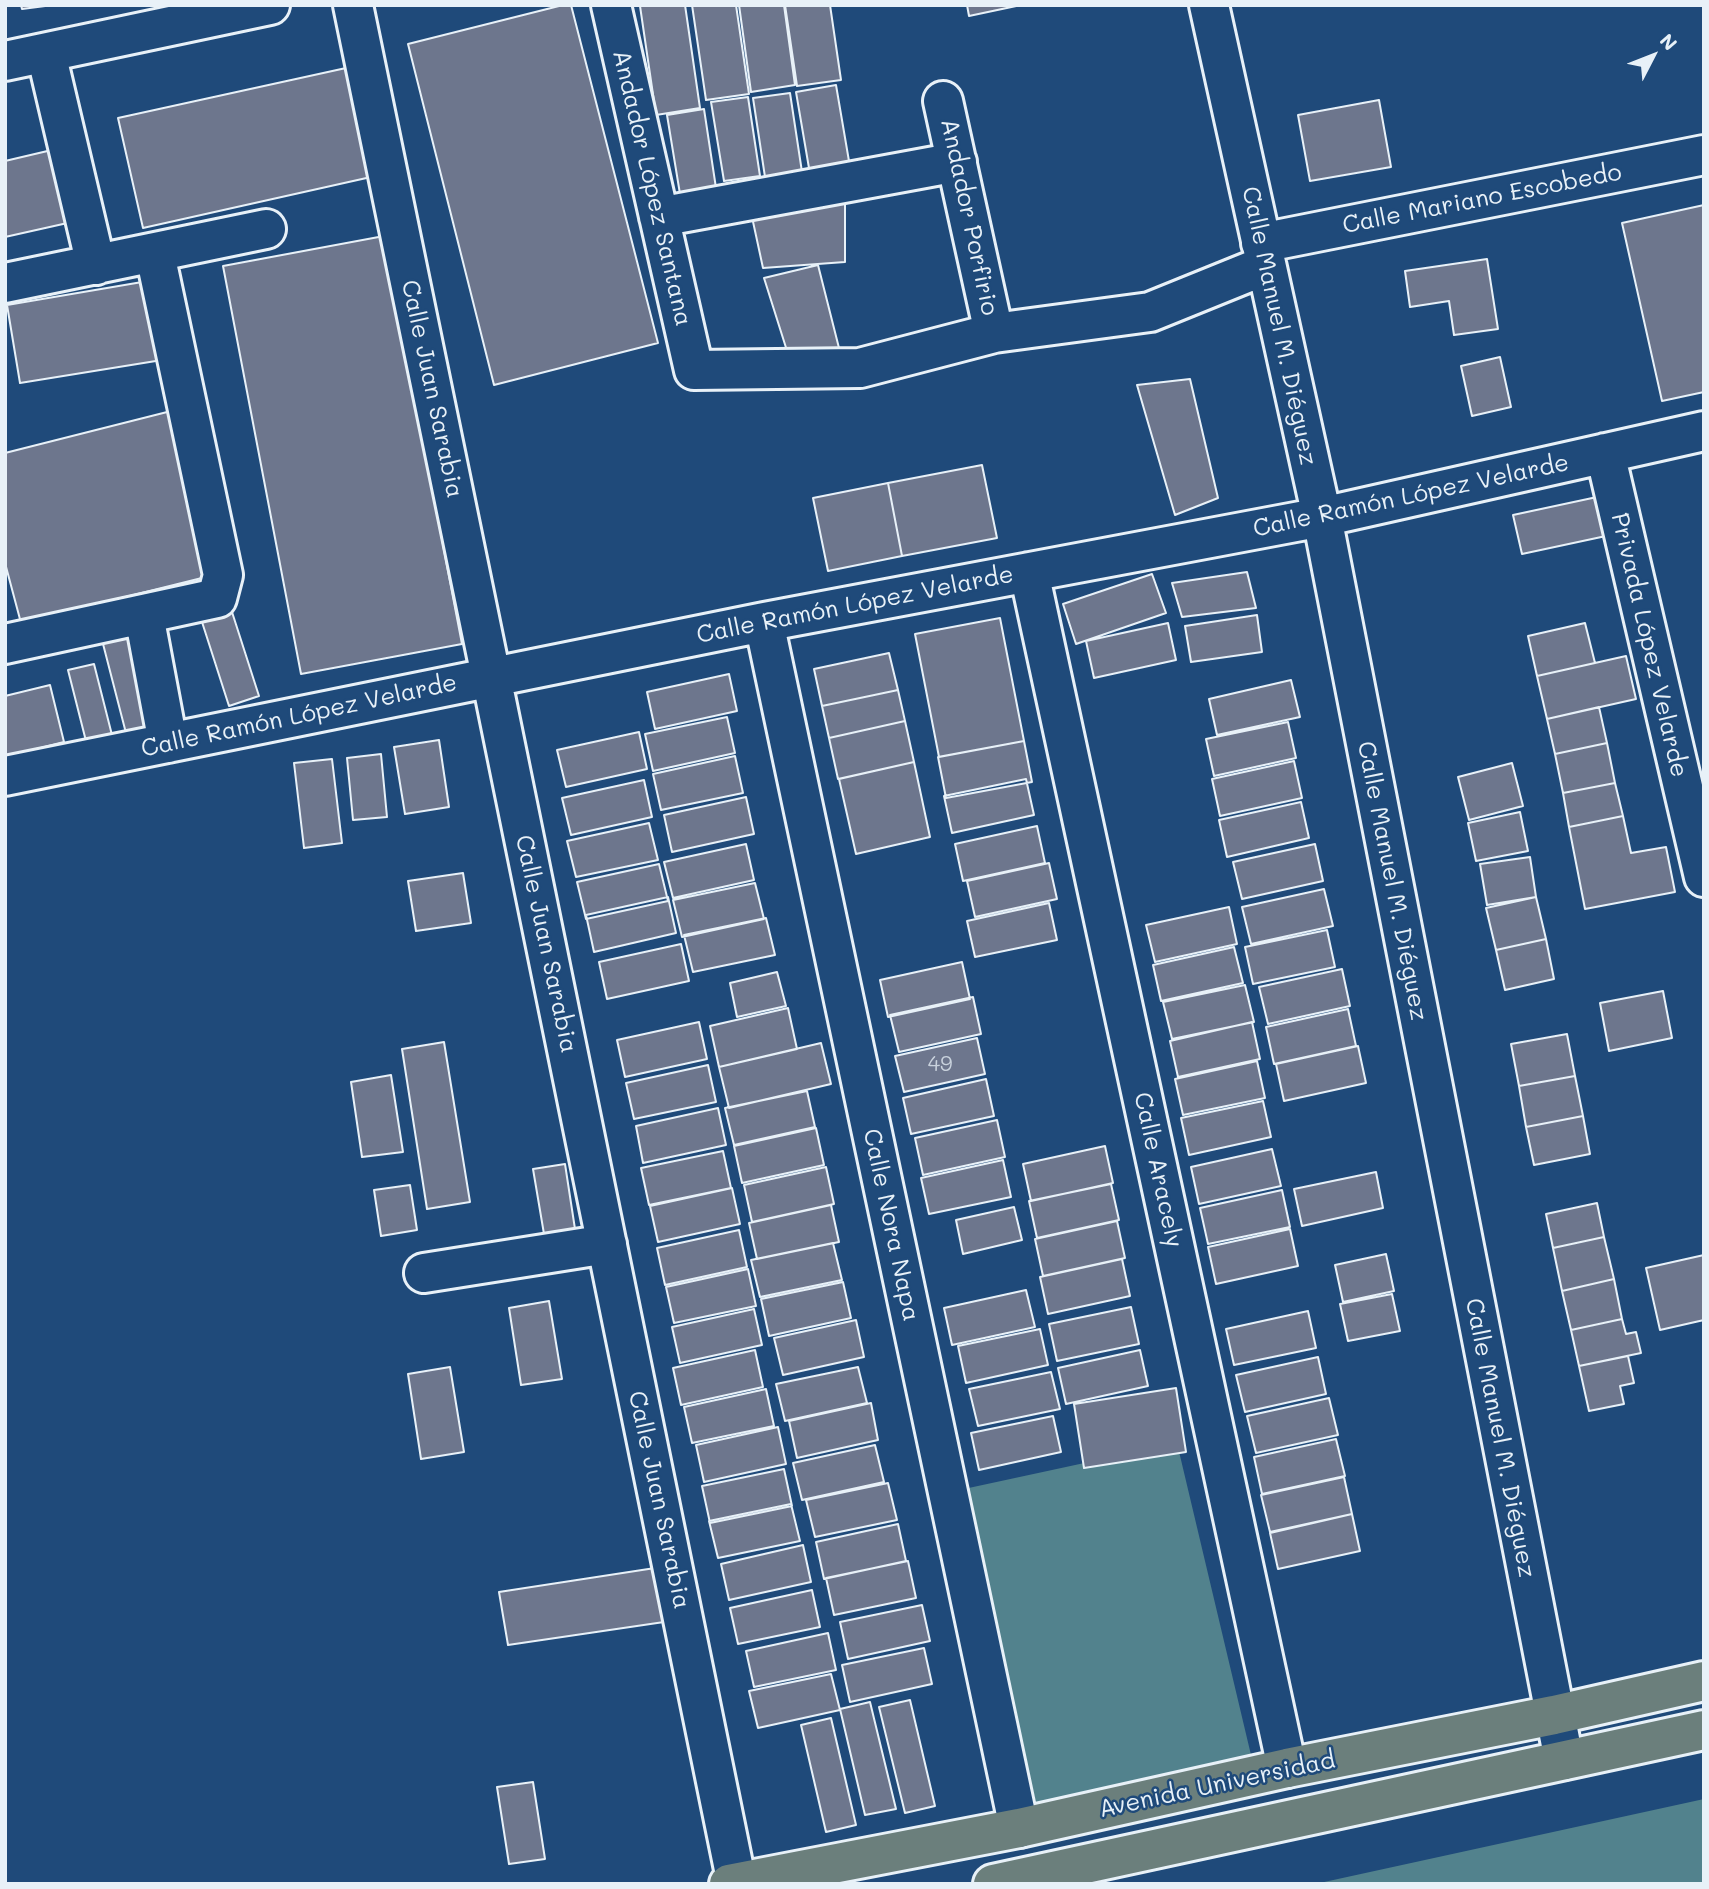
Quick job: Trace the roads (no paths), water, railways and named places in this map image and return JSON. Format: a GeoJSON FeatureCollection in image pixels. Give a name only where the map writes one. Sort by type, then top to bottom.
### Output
{"type":"FeatureCollection","features":[{"type":"Feature","properties":{"kind":"main road","name":"Avenida Universidad"},"geometry":{"type":"LineString","coordinates":[[734,1883],[1019,1828],[1287,1768],[1554,1715],[1704,1681]]}},
{"type":"Feature","properties":{"kind":"main road","name":"Avenida Universidad"},"geometry":{"type":"LineString","coordinates":[[993,1884],[1704,1730]]}},
{"type":"Feature","properties":{"kind":"street"},"geometry":{"type":"LineString","coordinates":[[5,61],[270,5]]}},
{"type":"Feature","properties":{"kind":"street","name":"Calle Juan Sarabia"},"geometry":{"type":"LineString","coordinates":[[353,5],[607,1244],[734,1883]]}},
{"type":"Feature","properties":{"kind":"street","name":"Andador López Santana"},"geometry":{"type":"LineString","coordinates":[[611,5],[694,370]]}},
{"type":"Feature","properties":{"kind":"street","name":"Calle Manuel M. Diéguez"},"geometry":{"type":"LineString","coordinates":[[1209,5],[1322,517],[1564,1760]]}},
{"type":"Feature","properties":{"kind":"street"},"geometry":{"type":"LineString","coordinates":[[46,53],[96,265]]}},
{"type":"Feature","properties":{"kind":"street","name":"Andador Porfirio"},"geometry":{"type":"LineString","coordinates":[[943,101],[994,334]]}},
{"type":"Feature","properties":{"kind":"street","name":"Calle Mariano Escobedo"},"geometry":{"type":"LineString","coordinates":[[694,370],[860,368],[994,334],[1150,312],[1264,254],[1704,155]]}},
{"type":"Feature","properties":{"kind":"street"},"geometry":{"type":"LineString","coordinates":[[659,217],[957,162]]}},
{"type":"Feature","properties":{"kind":"street"},"geometry":{"type":"LineString","coordinates":[[5,283],[266,229]]}},
{"type":"Feature","properties":{"kind":"street"},"geometry":{"type":"LineString","coordinates":[[5,643],[216,598],[223,575],[155,254]]}},
{"type":"Feature","properties":{"kind":"street","name":"Calle Ramón López Velarde"},"geometry":{"type":"LineString","coordinates":[[5,776],[764,622],[1322,517],[1704,431]]}},
{"type":"Feature","properties":{"kind":"street","name":"Privada López Velarde"},"geometry":{"type":"LineString","coordinates":[[1605,453],[1704,877]]}},
{"type":"Feature","properties":{"kind":"street","name":"Calle Aracely"},"geometry":{"type":"LineString","coordinates":[[1029,572],[1287,1768]]}},
{"type":"Feature","properties":{"kind":"street"},"geometry":{"type":"LineString","coordinates":[[144,615],[168,743]]}},
{"type":"Feature","properties":{"kind":"street","name":"Calle Nora Napa"},"geometry":{"type":"LineString","coordinates":[[764,622],[1019,1828]]}},
{"type":"Feature","properties":{"kind":"street"},"geometry":{"type":"LineString","coordinates":[[424,1273],[607,1244]]}}]}
